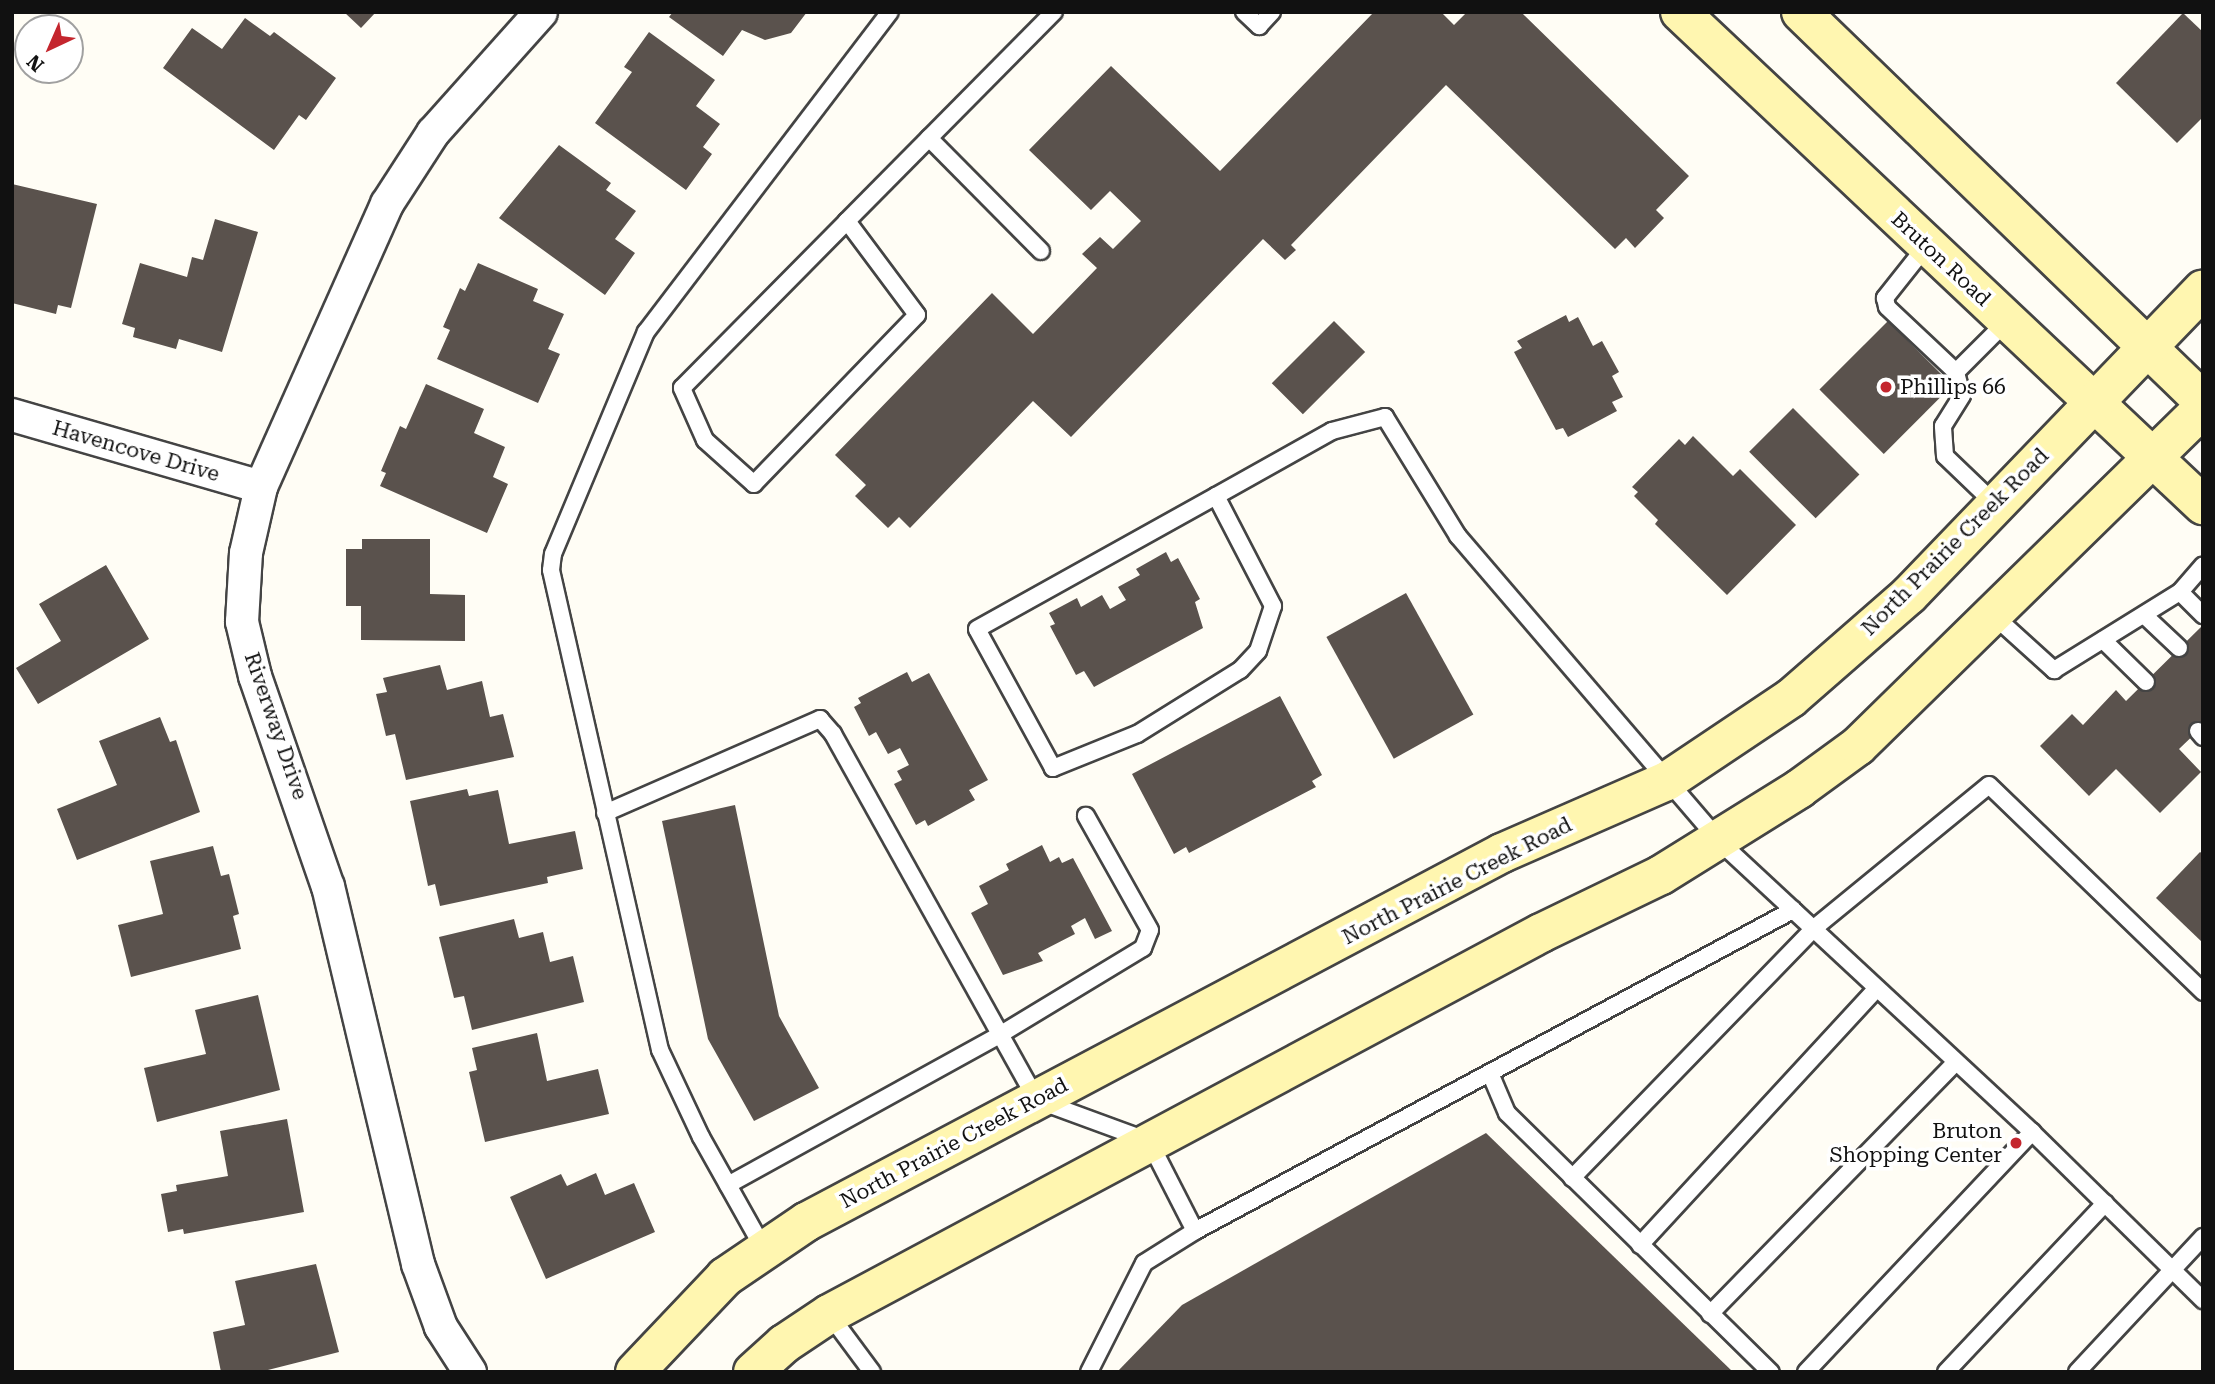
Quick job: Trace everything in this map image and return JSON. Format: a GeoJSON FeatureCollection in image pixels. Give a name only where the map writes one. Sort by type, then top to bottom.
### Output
{"type":"FeatureCollection","features":[{"type":"Feature","properties":{"kind":"main road","name":"Bruton Road"},"geometry":{"type":"LineString","coordinates":[[1680,12],[2203,505]]}},
{"type":"Feature","properties":{"kind":"main road"},"geometry":{"type":"LineString","coordinates":[[1801,12],[2145,348],[2203,401]]}},
{"type":"Feature","properties":{"kind":"main road","name":"North Prairie Creek Road"},"geometry":{"type":"LineString","coordinates":[[635,1372],[725,1278],[806,1222],[1502,853],[1667,781],[1791,698],[1909,595],[2092,401],[2203,289]]}},
{"type":"Feature","properties":{"kind":"main road"},"geometry":{"type":"LineString","coordinates":[[753,1372],[829,1314],[1149,1141],[1720,842],[1858,746],[2203,408]]}},
{"type":"Feature","properties":{"kind":"street","name":"Riverway Drive"},"geometry":{"type":"LineString","coordinates":[[470,1372],[441,1327],[418,1264],[328,887],[255,676],[242,622],[246,553],[261,487],[387,204],[432,133],[541,12]]}},
{"type":"Feature","properties":{"kind":"street","name":"Havencove Drive"},"geometry":{"type":"LineString","coordinates":[[12,415],[261,487]]}},
{"type":"Feature","properties":{"kind":"lane"},"geometry":{"type":"LineString","coordinates":[[765,1251],[728,1185],[660,1050],[551,570],[553,555],[646,332],[890,12]]}},
{"type":"Feature","properties":{"kind":"lane"},"geometry":{"type":"LineString","coordinates":[[847,221],[917,315],[754,484],[705,440],[682,388],[929,138],[1054,12]]}},
{"type":"Feature","properties":{"kind":"lane"},"geometry":{"type":"LineString","coordinates":[[1244,12],[1259,26],[1272,12]]}},
{"type":"Feature","properties":{"kind":"lane"},"geometry":{"type":"LineString","coordinates":[[929,138],[1041,251]]}},
{"type":"Feature","properties":{"kind":"lane"},"geometry":{"type":"LineString","coordinates":[[1927,245],[1885,298],[1887,307],[1956,372],[1962,395],[1943,426],[1945,456],[1995,504]]}},
{"type":"Feature","properties":{"kind":"lane"},"geometry":{"type":"LineString","coordinates":[[1956,372],[2007,321]]}},
{"type":"Feature","properties":{"kind":"lane"},"geometry":{"type":"LineString","coordinates":[[1216,496],[1273,606],[1258,651],[1240,670],[1137,734],[1053,768],[977,629],[1332,431],[1385,417],[1458,536],[1720,842],[2032,1132],[2203,1300]]}},
{"type":"Feature","properties":{"kind":"lane"},"geometry":{"type":"LineString","coordinates":[[1992,614],[2053,670],[2180,592],[2203,566]]}},
{"type":"Feature","properties":{"kind":"lane"},"geometry":{"type":"LineString","coordinates":[[2180,592],[2203,615]]}},
{"type":"Feature","properties":{"kind":"lane"},"geometry":{"type":"LineString","coordinates":[[2144,615],[2179,648]]}},
{"type":"Feature","properties":{"kind":"lane"},"geometry":{"type":"LineString","coordinates":[[2103,640],[2146,682]]}},
{"type":"Feature","properties":{"kind":"lane"},"geometry":{"type":"LineString","coordinates":[[605,813],[820,719],[833,734],[1037,1100],[1149,1141],[1195,1231]]}},
{"type":"Feature","properties":{"kind":"lane"},"geometry":{"type":"LineString","coordinates":[[1573,1178],[1813,929],[1989,785],[2203,992]]}},
{"type":"Feature","properties":{"kind":"lane"},"geometry":{"type":"LineString","coordinates":[[728,1185],[1001,1034],[1148,941],[1150,930],[1086,816]]}},
{"type":"Feature","properties":{"kind":"lane"},"geometry":{"type":"LineString","coordinates":[[1089,1372],[1144,1263],[1195,1231],[1793,910]]}},
{"type":"Feature","properties":{"kind":"lane"},"geometry":{"type":"LineString","coordinates":[[1640,1245],[1876,989]]}},
{"type":"Feature","properties":{"kind":"lane"},"geometry":{"type":"LineString","coordinates":[[1710,1314],[1956,1062]]}},
{"type":"Feature","properties":{"kind":"lane"},"geometry":{"type":"LineString","coordinates":[[1490,1073],[1507,1113],[1771,1372]]}},
{"type":"Feature","properties":{"kind":"lane"},"geometry":{"type":"LineString","coordinates":[[1806,1372],[2032,1132]]}},
{"type":"Feature","properties":{"kind":"lane"},"geometry":{"type":"LineString","coordinates":[[1946,1372],[2105,1203]]}},
{"type":"Feature","properties":{"kind":"lane"},"geometry":{"type":"LineString","coordinates":[[2077,1372],[2203,1237]]}},
{"type":"Feature","properties":{"kind":"lane"},"geometry":{"type":"LineString","coordinates":[[829,1314],[872,1372]]}},
{"type":"Feature","properties":{"kind":"building"},"geometry":{"type":"Polygon","coordinates":[[[344,12],[376,12],[361,28],[344,12]]]}},
{"type":"Feature","properties":{"kind":"building"},"geometry":{"type":"Polygon","coordinates":[[[673,12],[807,12],[791,33],[765,40],[742,30],[723,56],[669,17],[673,12]]]}},
{"type":"Feature","properties":{"kind":"building"},"geometry":{"type":"Polygon","coordinates":[[[1441,12],[1454,25],[1467,12],[1521,12],[1689,176],[1656,210],[1664,218],[1635,248],[1626,238],[1615,249],[1446,85],[1291,245],[1296,250],[1285,260],[1263,239],[1071,437],[1033,401],[910,528],[899,517],[888,528],[855,496],[866,485],[835,455],[992,293],[1033,334],[1097,268],[1082,254],[1100,237],[1113,249],[1141,221],[1110,191],[1091,210],[1029,150],[1111,66],[1220,171],[1373,13],[1441,12]]]}},
{"type":"Feature","properties":{"kind":"building"},"geometry":{"type":"Polygon","coordinates":[[[2183,13],[2203,32],[2203,117],[2177,143],[2116,83],[2183,13]]]}},
{"type":"Feature","properties":{"kind":"building"},"geometry":{"type":"Polygon","coordinates":[[[245,18],[270,36],[274,32],[336,78],[306,120],[299,115],[274,150],[163,68],[192,28],[222,49],[245,18]]]}},
{"type":"Feature","properties":{"kind":"building"},"geometry":{"type":"Polygon","coordinates":[[[649,32],[715,80],[696,106],[720,124],[703,147],[712,154],[686,190],[595,123],[632,72],[624,67],[649,32]]]}},
{"type":"Feature","properties":{"kind":"building"},"geometry":{"type":"Polygon","coordinates":[[[559,145],[611,183],[606,190],[636,211],[615,239],[635,253],[605,295],[499,218],[559,145]]]}},
{"type":"Feature","properties":{"kind":"building"},"geometry":{"type":"Polygon","coordinates":[[[12,184],[97,204],[71,308],[58,305],[56,314],[12,303],[12,184]]]}},
{"type":"Feature","properties":{"kind":"building"},"geometry":{"type":"Polygon","coordinates":[[[215,219],[258,232],[222,352],[179,339],[176,349],[133,337],[135,328],[122,324],[140,263],[187,277],[192,257],[203,260],[215,219]]]}},
{"type":"Feature","properties":{"kind":"building"},"geometry":{"type":"Polygon","coordinates":[[[478,263],[538,289],[533,301],[564,314],[548,349],[560,354],[538,403],[437,359],[450,330],[443,327],[460,288],[465,291],[478,263]]]}},
{"type":"Feature","properties":{"kind":"building"},"geometry":{"type":"Polygon","coordinates":[[[1566,315],[1569,322],[1578,317],[1593,346],[1602,341],[1619,372],[1612,376],[1623,397],[1612,402],[1617,411],[1568,437],[1563,428],[1556,430],[1514,352],[1522,348],[1517,341],[1566,315]]]}},
{"type":"Feature","properties":{"kind":"building"},"geometry":{"type":"Polygon","coordinates":[[[1334,321],[1365,352],[1303,414],[1272,383],[1334,321]]]}},
{"type":"Feature","properties":{"kind":"building","name":"Phillips 66"},"geometry":{"type":"Polygon","coordinates":[[[1888,321],[1952,385],[1884,454],[1819,390],[1888,321]]]}},
{"type":"Feature","properties":{"kind":"building"},"geometry":{"type":"Polygon","coordinates":[[[426,384],[484,409],[474,433],[505,447],[493,477],[508,484],[487,533],[380,486],[386,473],[381,471],[400,426],[406,429],[426,384]]]}},
{"type":"Feature","properties":{"kind":"building"},"geometry":{"type":"Polygon","coordinates":[[[1793,408],[1859,474],[1816,518],[1749,452],[1793,408]]]}},
{"type":"Feature","properties":{"kind":"building"},"geometry":{"type":"Polygon","coordinates":[[[1693,436],[1733,476],[1740,469],[1796,525],[1727,595],[1655,524],[1658,520],[1634,496],[1638,492],[1632,487],[1679,439],[1685,445],[1693,436]]]}},
{"type":"Feature","properties":{"kind":"building"},"geometry":{"type":"Polygon","coordinates":[[[362,539],[430,539],[430,594],[465,595],[465,641],[361,640],[361,606],[346,606],[346,549],[362,549],[362,539]]]}},
{"type":"Feature","properties":{"kind":"building"},"geometry":{"type":"Polygon","coordinates":[[[1166,552],[1171,562],[1178,558],[1200,599],[1195,602],[1203,628],[1094,687],[1084,671],[1076,675],[1050,626],[1055,624],[1049,613],[1077,598],[1081,607],[1102,595],[1110,609],[1126,600],[1118,587],[1140,575],[1136,569],[1166,552]]]}},
{"type":"Feature","properties":{"kind":"building"},"geometry":{"type":"Polygon","coordinates":[[[106,565],[149,639],[38,704],[16,668],[61,641],[39,604],[106,565]]]}},
{"type":"Feature","properties":{"kind":"building"},"geometry":{"type":"Polygon","coordinates":[[[1406,593],[1473,715],[1394,759],[1326,637],[1406,593]]]}},
{"type":"Feature","properties":{"kind":"building"},"geometry":{"type":"Polygon","coordinates":[[[2201,627],[2203,726],[2179,749],[2201,772],[2160,813],[2116,769],[2089,796],[2040,746],[2072,714],[2083,725],[2116,690],[2126,701],[2201,627]]]}},
{"type":"Feature","properties":{"kind":"building"},"geometry":{"type":"Polygon","coordinates":[[[440,665],[447,690],[482,681],[490,717],[503,714],[514,757],[406,780],[395,734],[386,736],[376,694],[387,692],[383,678],[440,665]]]}},
{"type":"Feature","properties":{"kind":"building"},"geometry":{"type":"Polygon","coordinates":[[[907,672],[912,682],[929,673],[988,780],[969,790],[975,800],[928,826],[925,820],[916,825],[894,784],[902,780],[897,771],[909,765],[900,748],[888,754],[876,732],[869,736],[854,707],[861,703],[858,698],[907,672]]]}},
{"type":"Feature","properties":{"kind":"building"},"geometry":{"type":"Polygon","coordinates":[[[1280,696],[1322,775],[1312,781],[1316,787],[1189,853],[1186,847],[1174,854],[1132,774],[1280,696]]]}},
{"type":"Feature","properties":{"kind":"building"},"geometry":{"type":"Polygon","coordinates":[[[160,717],[170,742],[176,740],[200,812],[77,860],[57,809],[117,785],[99,741],[160,717]]]}},
{"type":"Feature","properties":{"kind":"building"},"geometry":{"type":"Polygon","coordinates":[[[467,789],[469,796],[498,790],[509,844],[575,831],[583,869],[547,877],[548,883],[440,906],[435,884],[428,886],[410,801],[467,789]]]}},
{"type":"Feature","properties":{"kind":"building"},"geometry":{"type":"Polygon","coordinates":[[[735,805],[779,1016],[819,1088],[754,1121],[708,1039],[662,821],[735,805]]]}},
{"type":"Feature","properties":{"kind":"building"},"geometry":{"type":"Polygon","coordinates":[[[1042,845],[1050,862],[1059,857],[1062,863],[1073,858],[1112,931],[1095,939],[1085,918],[1071,926],[1075,934],[1038,953],[1043,961],[1003,975],[971,913],[988,904],[979,886],[1009,870],[1006,864],[1042,845]]]}},
{"type":"Feature","properties":{"kind":"building"},"geometry":{"type":"Polygon","coordinates":[[[213,846],[221,876],[229,874],[239,914],[233,916],[241,949],[131,977],[118,925],[163,914],[150,861],[213,846]]]}},
{"type":"Feature","properties":{"kind":"building"},"geometry":{"type":"Polygon","coordinates":[[[2200,852],[2203,854],[2203,943],[2156,898],[2200,852]]]}},
{"type":"Feature","properties":{"kind":"building"},"geometry":{"type":"Polygon","coordinates":[[[514,919],[519,938],[543,932],[550,962],[573,956],[584,1002],[472,1030],[464,996],[454,998],[439,937],[514,919]]]}},
{"type":"Feature","properties":{"kind":"building"},"geometry":{"type":"Polygon","coordinates":[[[258,995],[280,1090],[157,1122],[144,1068],[206,1054],[195,1010],[258,995]]]}},
{"type":"Feature","properties":{"kind":"building"},"geometry":{"type":"Polygon","coordinates":[[[537,1033],[547,1081],[598,1069],[609,1114],[485,1142],[469,1072],[477,1070],[472,1048],[537,1033]]]}},
{"type":"Feature","properties":{"kind":"building"},"geometry":{"type":"Polygon","coordinates":[[[287,1119],[304,1212],[184,1234],[183,1229],[168,1232],[161,1194],[177,1191],[176,1185],[228,1176],[220,1131],[287,1119]]]}},
{"type":"Feature","properties":{"kind":"building"},"geometry":{"type":"Polygon","coordinates":[[[1486,1133],[1733,1372],[1117,1372],[1182,1305],[1486,1133]]]}},
{"type":"Feature","properties":{"kind":"building"},"geometry":{"type":"Polygon","coordinates":[[[596,1173],[605,1195],[634,1183],[655,1232],[546,1279],[510,1197],[561,1174],[567,1186],[596,1173]]]}},
{"type":"Feature","properties":{"kind":"building"},"geometry":{"type":"Polygon","coordinates":[[[316,1264],[339,1352],[260,1372],[221,1372],[213,1332],[245,1325],[235,1281],[316,1264]]]}},
{"type":"Feature","properties":{"kind":"place","name":"Phillips 66"},"geometry":{"type":"Point","coordinates":[1886,387]}},
{"type":"Feature","properties":{"kind":"place","name":"Bruton Shopping Center"},"geometry":{"type":"Point","coordinates":[2016,1143]}}]}
